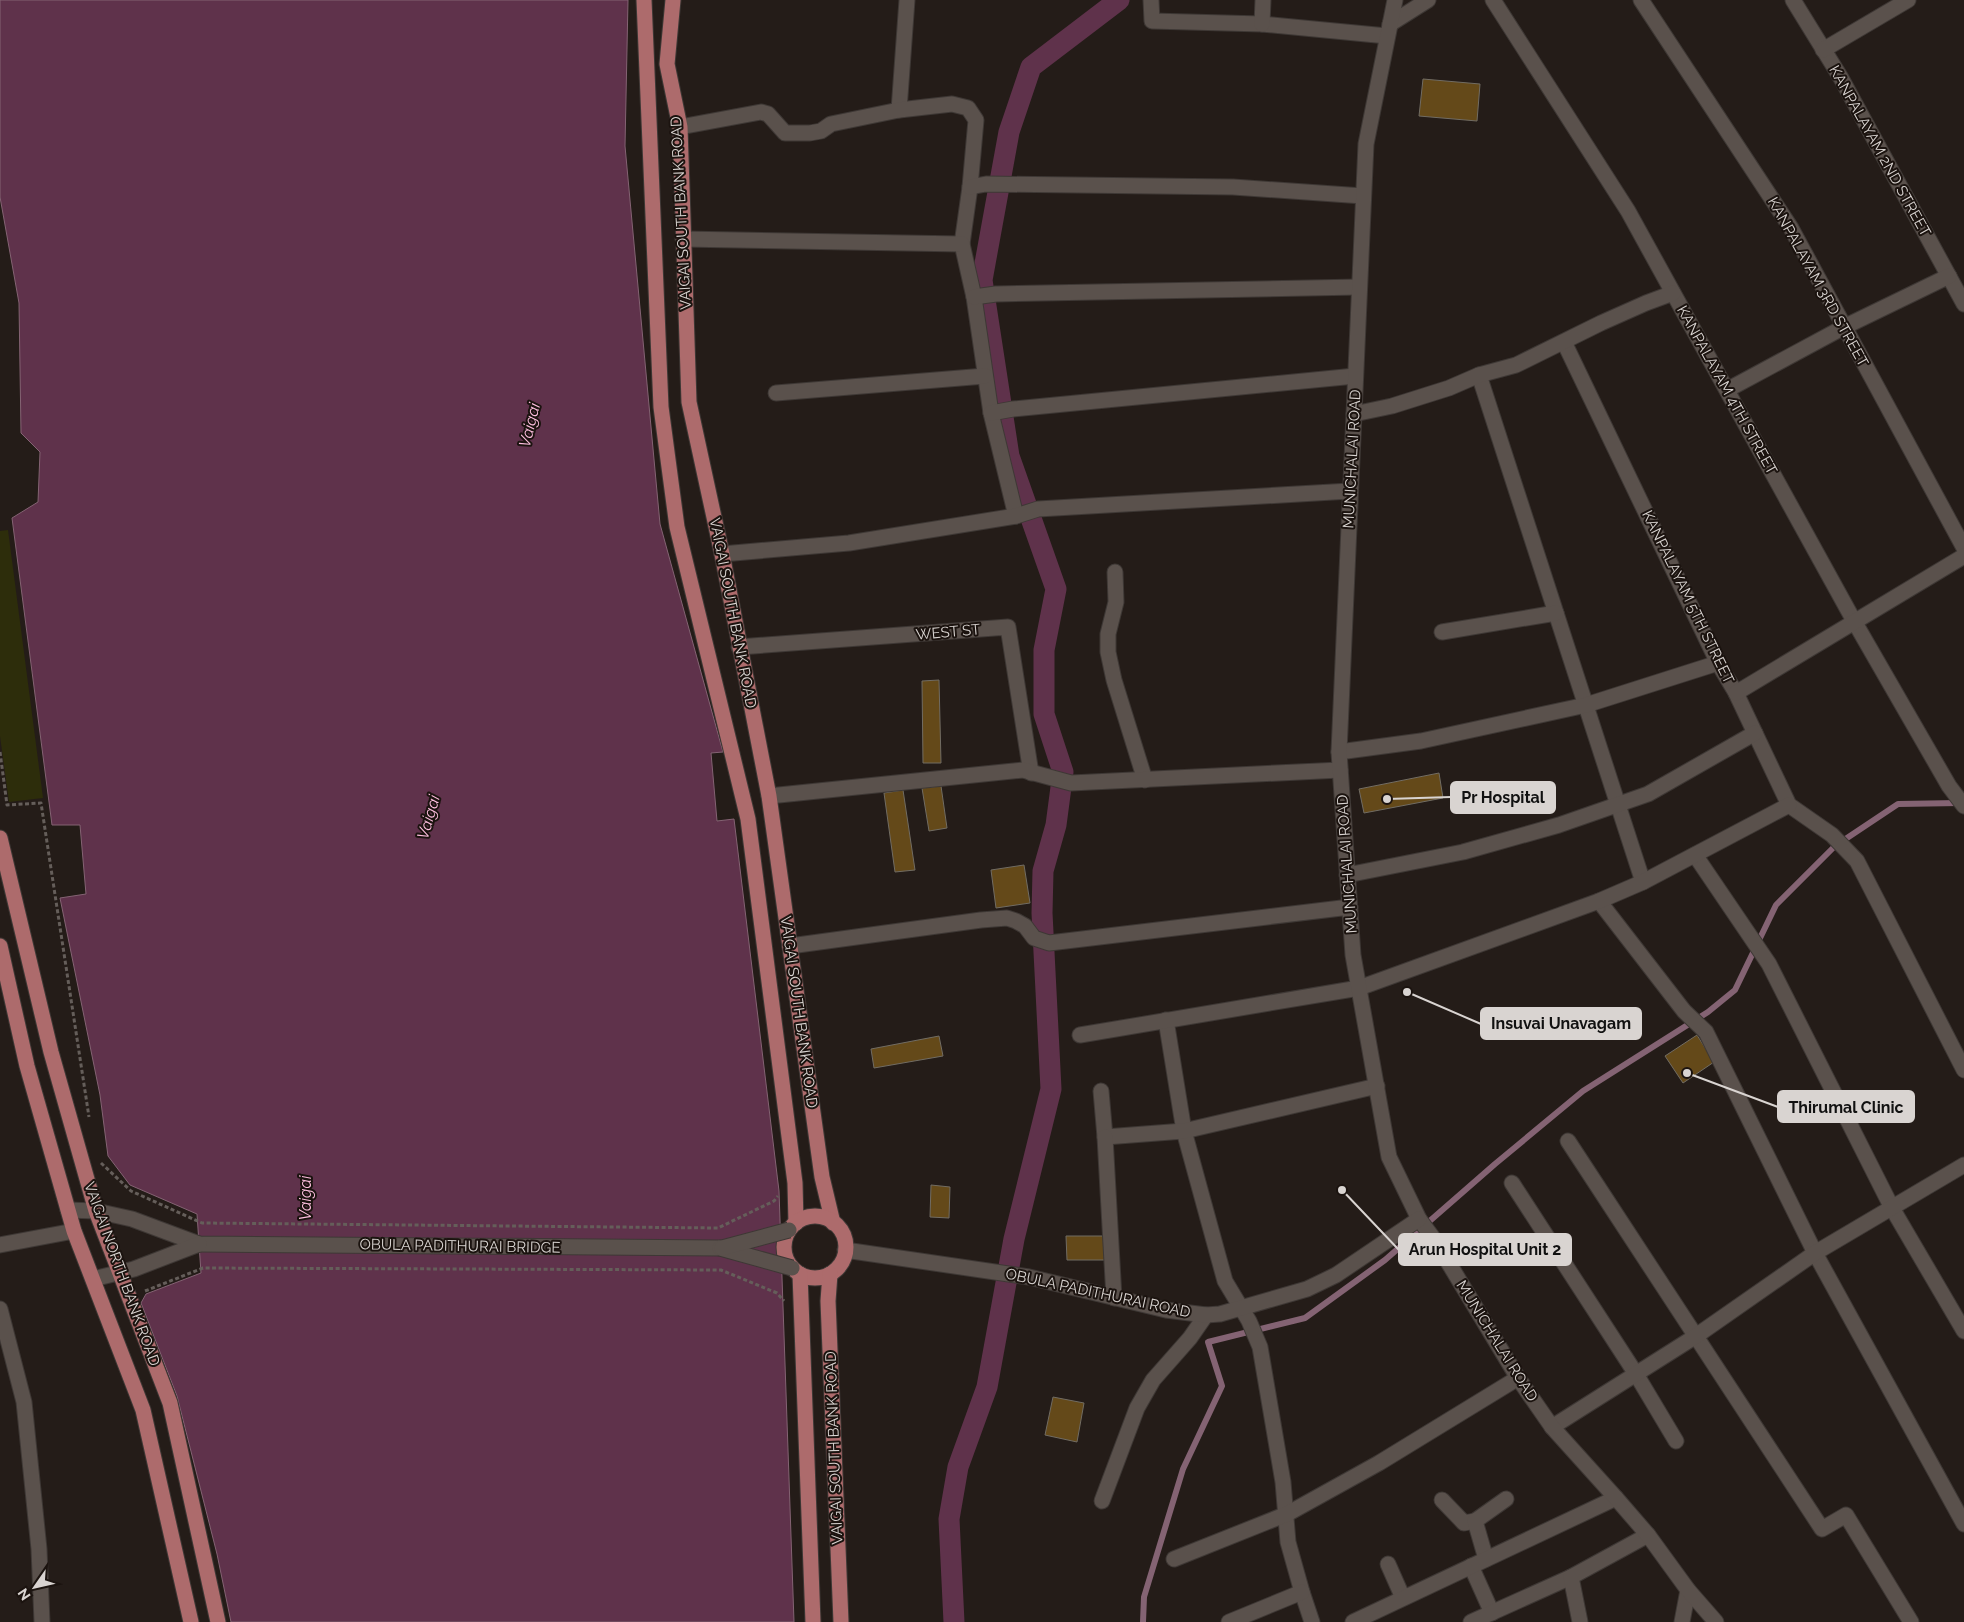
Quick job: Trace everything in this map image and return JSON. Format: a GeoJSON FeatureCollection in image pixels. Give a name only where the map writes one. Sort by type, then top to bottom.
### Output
{"type":"FeatureCollection","features":[{"type":"Feature","properties":{"kind":"main road","name":"VAIGAI SOUTH BANK ROAD"},"geometry":{"type":"LineString","coordinates":[[644,0],[661,407],[677,527],[748,819],[795,1183],[793,1227]]}},
{"type":"Feature","properties":{"kind":"main road","name":"VAIGAI SOUTH BANK ROAD"},"geometry":{"type":"LineString","coordinates":[[673,0],[667,64],[680,128],[689,402],[722,554],[769,796],[822,1178],[834,1223]]}},
{"type":"Feature","properties":{"kind":"main road","name":"VAIGAI NORTH BANK ROAD"},"geometry":{"type":"LineString","coordinates":[[0,838],[51,1052],[96,1211],[170,1403],[218,1622]]}},
{"type":"Feature","properties":{"kind":"main road","name":"VAIGAI NORTH BANK ROAD"},"geometry":{"type":"LineString","coordinates":[[0,946],[28,1066],[74,1231],[143,1410],[191,1622]]}},
{"type":"Feature","properties":{"kind":"main road"},"geometry":{"type":"LineString","coordinates":[[815,1216],[834,1223],[840,1230],[845,1250],[843,1260],[838,1268],[820,1278],[810,1278],[796,1271],[786,1259],[784,1249],[785,1239],[793,1227],[805,1218],[815,1216]]}},
{"type":"Feature","properties":{"kind":"main road","name":"VAIGAI SOUTH BANK ROAD"},"geometry":{"type":"LineString","coordinates":[[796,1271],[814,1622]]}},
{"type":"Feature","properties":{"kind":"main road","name":"VAIGAI SOUTH BANK ROAD"},"geometry":{"type":"LineString","coordinates":[[830,1274],[828,1301],[841,1622]]}},
{"type":"Feature","properties":{"kind":"street"},"geometry":{"type":"LineString","coordinates":[[899,110],[907,0]]}},
{"type":"Feature","properties":{"kind":"street"},"geometry":{"type":"LineString","coordinates":[[1151,0],[1152,21],[1389,30],[1428,0]]}},
{"type":"Feature","properties":{"kind":"street"},"geometry":{"type":"LineString","coordinates":[[1262,24],[1264,0]]}},
{"type":"Feature","properties":{"kind":"street","name":"MUNICHALAI ROAD"},"geometry":{"type":"LineString","coordinates":[[1394,0],[1366,144],[1338,752],[1353,955],[1389,1157],[1419,1219],[1436,1242],[1518,1378],[1552,1427],[1648,1535],[1688,1590],[1716,1622]]}},
{"type":"Feature","properties":{"kind":"street","name":"KANPALAYAM 4TH STREET"},"geometry":{"type":"LineString","coordinates":[[1493,0],[1628,211],[1854,621],[1949,786],[1964,806]]}},
{"type":"Feature","properties":{"kind":"street","name":"KANPALAYAM 3RD STREET"},"geometry":{"type":"LineString","coordinates":[[1641,0],[1790,228],[1964,548]]}},
{"type":"Feature","properties":{"kind":"street","name":"KANPALAYAM 2ND STREET"},"geometry":{"type":"LineString","coordinates":[[1793,0],[1841,78],[1964,304]]}},
{"type":"Feature","properties":{"kind":"street"},"geometry":{"type":"LineString","coordinates":[[1823,50],[1908,0]]}},
{"type":"Feature","properties":{"kind":"street"},"geometry":{"type":"LineString","coordinates":[[680,128],[761,112],[768,114],[785,133],[810,133],[821,131],[831,124],[899,110],[952,104],[968,108],[976,120],[970,187],[962,244],[974,297],[991,414],[1016,516]]}},
{"type":"Feature","properties":{"kind":"street"},"geometry":{"type":"LineString","coordinates":[[970,187],[986,184],[1233,187],[1363,196]]}},
{"type":"Feature","properties":{"kind":"street"},"geometry":{"type":"LineString","coordinates":[[683,239],[962,244]]}},
{"type":"Feature","properties":{"kind":"street"},"geometry":{"type":"LineString","coordinates":[[1727,390],[1844,327],[1948,276]]}},
{"type":"Feature","properties":{"kind":"street"},"geometry":{"type":"LineString","coordinates":[[974,297],[996,294],[1359,287]]}},
{"type":"Feature","properties":{"kind":"street"},"geometry":{"type":"LineString","coordinates":[[1354,414],[1402,403],[1449,388],[1479,375],[1516,365],[1637,307],[1673,293]]}},
{"type":"Feature","properties":{"kind":"street","name":"KANPALAYAM 5TH STREET"},"geometry":{"type":"LineString","coordinates":[[1564,342],[1789,805],[1832,835],[1857,861],[1964,1070]]}},
{"type":"Feature","properties":{"kind":"street"},"geometry":{"type":"LineString","coordinates":[[1479,375],[1643,882]]}},
{"type":"Feature","properties":{"kind":"street"},"geometry":{"type":"LineString","coordinates":[[776,393],[985,376]]}},
{"type":"Feature","properties":{"kind":"street"},"geometry":{"type":"LineString","coordinates":[[991,414],[1013,409],[1355,376]]}},
{"type":"Feature","properties":{"kind":"street"},"geometry":{"type":"LineString","coordinates":[[722,554],[849,543],[1016,516],[1038,510],[1350,491]]}},
{"type":"Feature","properties":{"kind":"street"},"geometry":{"type":"LineString","coordinates":[[1736,693],[1964,556]]}},
{"type":"Feature","properties":{"kind":"street"},"geometry":{"type":"LineString","coordinates":[[1115,572],[1116,602],[1108,634],[1108,652],[1114,680],[1145,780]]}},
{"type":"Feature","properties":{"kind":"street"},"geometry":{"type":"LineString","coordinates":[[1442,632],[1556,613]]}},
{"type":"Feature","properties":{"kind":"street","name":"WEST ST"},"geometry":{"type":"LineString","coordinates":[[739,647],[1008,627],[1031,773]]}},
{"type":"Feature","properties":{"kind":"street"},"geometry":{"type":"LineString","coordinates":[[1338,752],[1421,741],[1586,705],[1718,662]]}},
{"type":"Feature","properties":{"kind":"street"},"geometry":{"type":"LineString","coordinates":[[1348,875],[1463,852],[1559,825],[1648,794],[1755,733]]}},
{"type":"Feature","properties":{"kind":"street"},"geometry":{"type":"LineString","coordinates":[[769,796],[1023,770],[1071,784],[1340,770]]}},
{"type":"Feature","properties":{"kind":"street"},"geometry":{"type":"LineString","coordinates":[[1080,1035],[1359,988],[1599,901],[1643,882],[1789,805]]}},
{"type":"Feature","properties":{"kind":"street"},"geometry":{"type":"LineString","coordinates":[[1695,855],[1769,964],[1892,1208],[1964,1331]]}},
{"type":"Feature","properties":{"kind":"street"},"geometry":{"type":"LineString","coordinates":[[1599,901],[1684,1010],[1706,1032],[1815,1253],[1964,1524]]}},
{"type":"Feature","properties":{"kind":"street"},"geometry":{"type":"LineString","coordinates":[[790,946],[1007,918],[1024,926],[1034,938],[1049,942],[1350,907]]}},
{"type":"Feature","properties":{"kind":"street"},"geometry":{"type":"LineString","coordinates":[[1166,1020],[1184,1131],[1225,1281],[1246,1314],[1260,1347],[1283,1482],[1288,1542],[1312,1622]]}},
{"type":"Feature","properties":{"kind":"street"},"geometry":{"type":"LineString","coordinates":[[1105,1137],[1184,1131],[1377,1086]]}},
{"type":"Feature","properties":{"kind":"street"},"geometry":{"type":"LineString","coordinates":[[1102,1092],[1114,1298]]}},
{"type":"Feature","properties":{"kind":"street"},"geometry":{"type":"LineString","coordinates":[[1568,1141],[1822,1529],[1846,1515],[1912,1622]]}},
{"type":"Feature","properties":{"kind":"street"},"geometry":{"type":"LineString","coordinates":[[1552,1427],[1696,1336],[1815,1253],[1964,1165]]}},
{"type":"Feature","properties":{"kind":"street"},"geometry":{"type":"LineString","coordinates":[[1512,1183],[1636,1374],[1676,1441]]}},
{"type":"Feature","properties":{"kind":"street","name":"OBULA PADITHURAI BRIDGE"},"geometry":{"type":"LineString","coordinates":[[68,1210],[96,1211],[132,1219],[199,1244],[720,1248],[796,1271]]}},
{"type":"Feature","properties":{"kind":"street","name":"OBULA PADITHURAI ROAD"},"geometry":{"type":"LineString","coordinates":[[845,1250],[1029,1277],[1166,1310],[1206,1315],[1246,1314],[1336,1275],[1419,1219]]}},
{"type":"Feature","properties":{"kind":"street","name":"OBULA PADITHURAI BRIDGE"},"geometry":{"type":"LineString","coordinates":[[720,1248],[793,1227]]}},
{"type":"Feature","properties":{"kind":"street"},"geometry":{"type":"LineString","coordinates":[[0,1245],[74,1231]]}},
{"type":"Feature","properties":{"kind":"street","name":"OBULA PADITHURAI BRIDGE"},"geometry":{"type":"LineString","coordinates":[[93,1279],[119,1273],[199,1244]]}},
{"type":"Feature","properties":{"kind":"street"},"geometry":{"type":"LineString","coordinates":[[0,1309],[24,1402],[39,1549],[42,1622]]}},
{"type":"Feature","properties":{"kind":"street"},"geometry":{"type":"LineString","coordinates":[[1102,1501],[1137,1408],[1153,1380],[1190,1338],[1206,1315]]}},
{"type":"Feature","properties":{"kind":"street"},"geometry":{"type":"LineString","coordinates":[[1174,1559],[1287,1514],[1379,1463],[1518,1378]]}},
{"type":"Feature","properties":{"kind":"street"},"geometry":{"type":"LineString","coordinates":[[1353,1622],[1616,1498]]}},
{"type":"Feature","properties":{"kind":"street"},"geometry":{"type":"LineString","coordinates":[[1442,1500],[1464,1523],[1474,1521],[1506,1499]]}},
{"type":"Feature","properties":{"kind":"street"},"geometry":{"type":"LineString","coordinates":[[1474,1521],[1486,1559]]}},
{"type":"Feature","properties":{"kind":"street"},"geometry":{"type":"LineString","coordinates":[[1471,1622],[1571,1577],[1648,1535]]}},
{"type":"Feature","properties":{"kind":"street"},"geometry":{"type":"LineString","coordinates":[[1388,1564],[1403,1598]]}},
{"type":"Feature","properties":{"kind":"street"},"geometry":{"type":"LineString","coordinates":[[1472,1566],[1492,1612]]}},
{"type":"Feature","properties":{"kind":"street"},"geometry":{"type":"LineString","coordinates":[[1571,1577],[1580,1622]]}},
{"type":"Feature","properties":{"kind":"street"},"geometry":{"type":"LineString","coordinates":[[1682,1622],[1688,1590]]}},
{"type":"Feature","properties":{"kind":"street"},"geometry":{"type":"LineString","coordinates":[[1229,1622],[1302,1592]]}},
{"type":"Feature","properties":{"kind":"path"},"geometry":{"type":"LineString","coordinates":[[0,752],[8,806],[41,803],[89,1118]]}},
{"type":"Feature","properties":{"kind":"path"},"geometry":{"type":"LineString","coordinates":[[95,1157],[131,1191],[202,1223],[718,1228],[774,1201]]}},
{"type":"Feature","properties":{"kind":"path"},"geometry":{"type":"LineString","coordinates":[[144,1292],[203,1268],[213,1268],[720,1270],[777,1293]]}},
{"type":"Feature","properties":{"kind":"path"},"geometry":{"type":"LineString","coordinates":[[786,1296],[788,1306]]}},
{"type":"Feature","properties":{"kind":"shaded area"},"geometry":{"type":"Polygon","coordinates":[[[8,530],[43,798],[9,802],[0,736],[0,531],[8,530]]]}},
{"type":"Feature","properties":{"kind":"water","name":"Vaigai"},"geometry":{"type":"Polygon","coordinates":[[[0,0],[628,0],[625,146],[660,524],[723,752],[711,753],[717,821],[734,819],[779,1191],[794,1622],[231,1622],[217,1554],[177,1396],[141,1303],[146,1294],[201,1273],[197,1214],[130,1185],[108,1156],[100,1095],[60,898],[86,894],[80,825],[52,825],[12,518],[38,502],[40,452],[21,433],[19,303],[0,197],[0,0]]]}},
{"type":"Feature","properties":{"kind":"building"},"geometry":{"type":"Polygon","coordinates":[[[1423,79],[1480,84],[1477,121],[1419,116],[1423,79]]]}},
{"type":"Feature","properties":{"kind":"building"},"geometry":{"type":"Polygon","coordinates":[[[939,680],[941,763],[923,763],[922,681],[939,680]]]}},
{"type":"Feature","properties":{"kind":"building"},"geometry":{"type":"Polygon","coordinates":[[[1439,773],[1443,798],[1364,813],[1359,789],[1439,773]]]}},
{"type":"Feature","properties":{"kind":"building"},"geometry":{"type":"Polygon","coordinates":[[[941,786],[947,828],[929,831],[922,788],[941,786]]]}},
{"type":"Feature","properties":{"kind":"building"},"geometry":{"type":"Polygon","coordinates":[[[903,790],[915,870],[895,872],[884,793],[903,790]]]}},
{"type":"Feature","properties":{"kind":"building"},"geometry":{"type":"Polygon","coordinates":[[[1024,865],[1030,903],[996,908],[991,870],[1024,865]]]}},
{"type":"Feature","properties":{"kind":"building"},"geometry":{"type":"Polygon","coordinates":[[[1697,1035],[1714,1062],[1683,1083],[1665,1056],[1697,1035]]]}},
{"type":"Feature","properties":{"kind":"building"},"geometry":{"type":"Polygon","coordinates":[[[939,1036],[943,1056],[874,1068],[871,1049],[939,1036]]]}},
{"type":"Feature","properties":{"kind":"building"},"geometry":{"type":"Polygon","coordinates":[[[931,1185],[950,1187],[949,1218],[930,1217],[931,1185]]]}},
{"type":"Feature","properties":{"kind":"building"},"geometry":{"type":"Polygon","coordinates":[[[1066,1236],[1113,1236],[1113,1260],[1067,1260],[1066,1236]]]}},
{"type":"Feature","properties":{"kind":"building"},"geometry":{"type":"Polygon","coordinates":[[[1053,1397],[1084,1403],[1077,1442],[1045,1435],[1053,1397]]]}},
{"type":"Feature","properties":{"kind":"waterway"},"geometry":{"type":"LineString","coordinates":[[954,1622],[949,1519],[958,1467],[987,1387],[1014,1239],[1051,1089],[1042,913],[1043,871],[1056,825],[1063,772],[1044,714],[1044,650],[1056,589],[1009,456],[982,280],[1009,132],[1031,67],[1119,0]]}},
{"type":"Feature","properties":{"kind":"waterway"},"geometry":{"type":"LineString","coordinates":[[1143,1622],[1144,1597],[1183,1469],[1222,1386],[1208,1342],[1305,1318],[1385,1260],[1495,1164],[1583,1091],[1708,1012],[1735,990],[1776,905],[1835,846],[1898,804],[1960,803]]}},
{"type":"Feature","properties":{"kind":"place","name":"Pr Hospital"},"geometry":{"type":"Point","coordinates":[1387,799]}},
{"type":"Feature","properties":{"kind":"place","name":"Insuvai Unavagam"},"geometry":{"type":"Point","coordinates":[1407,992]}},
{"type":"Feature","properties":{"kind":"place","name":"Thirumal Clinic"},"geometry":{"type":"Point","coordinates":[1687,1073]}},
{"type":"Feature","properties":{"kind":"place","name":"Arun Hospital Unit 2"},"geometry":{"type":"Point","coordinates":[1342,1190]}}]}
